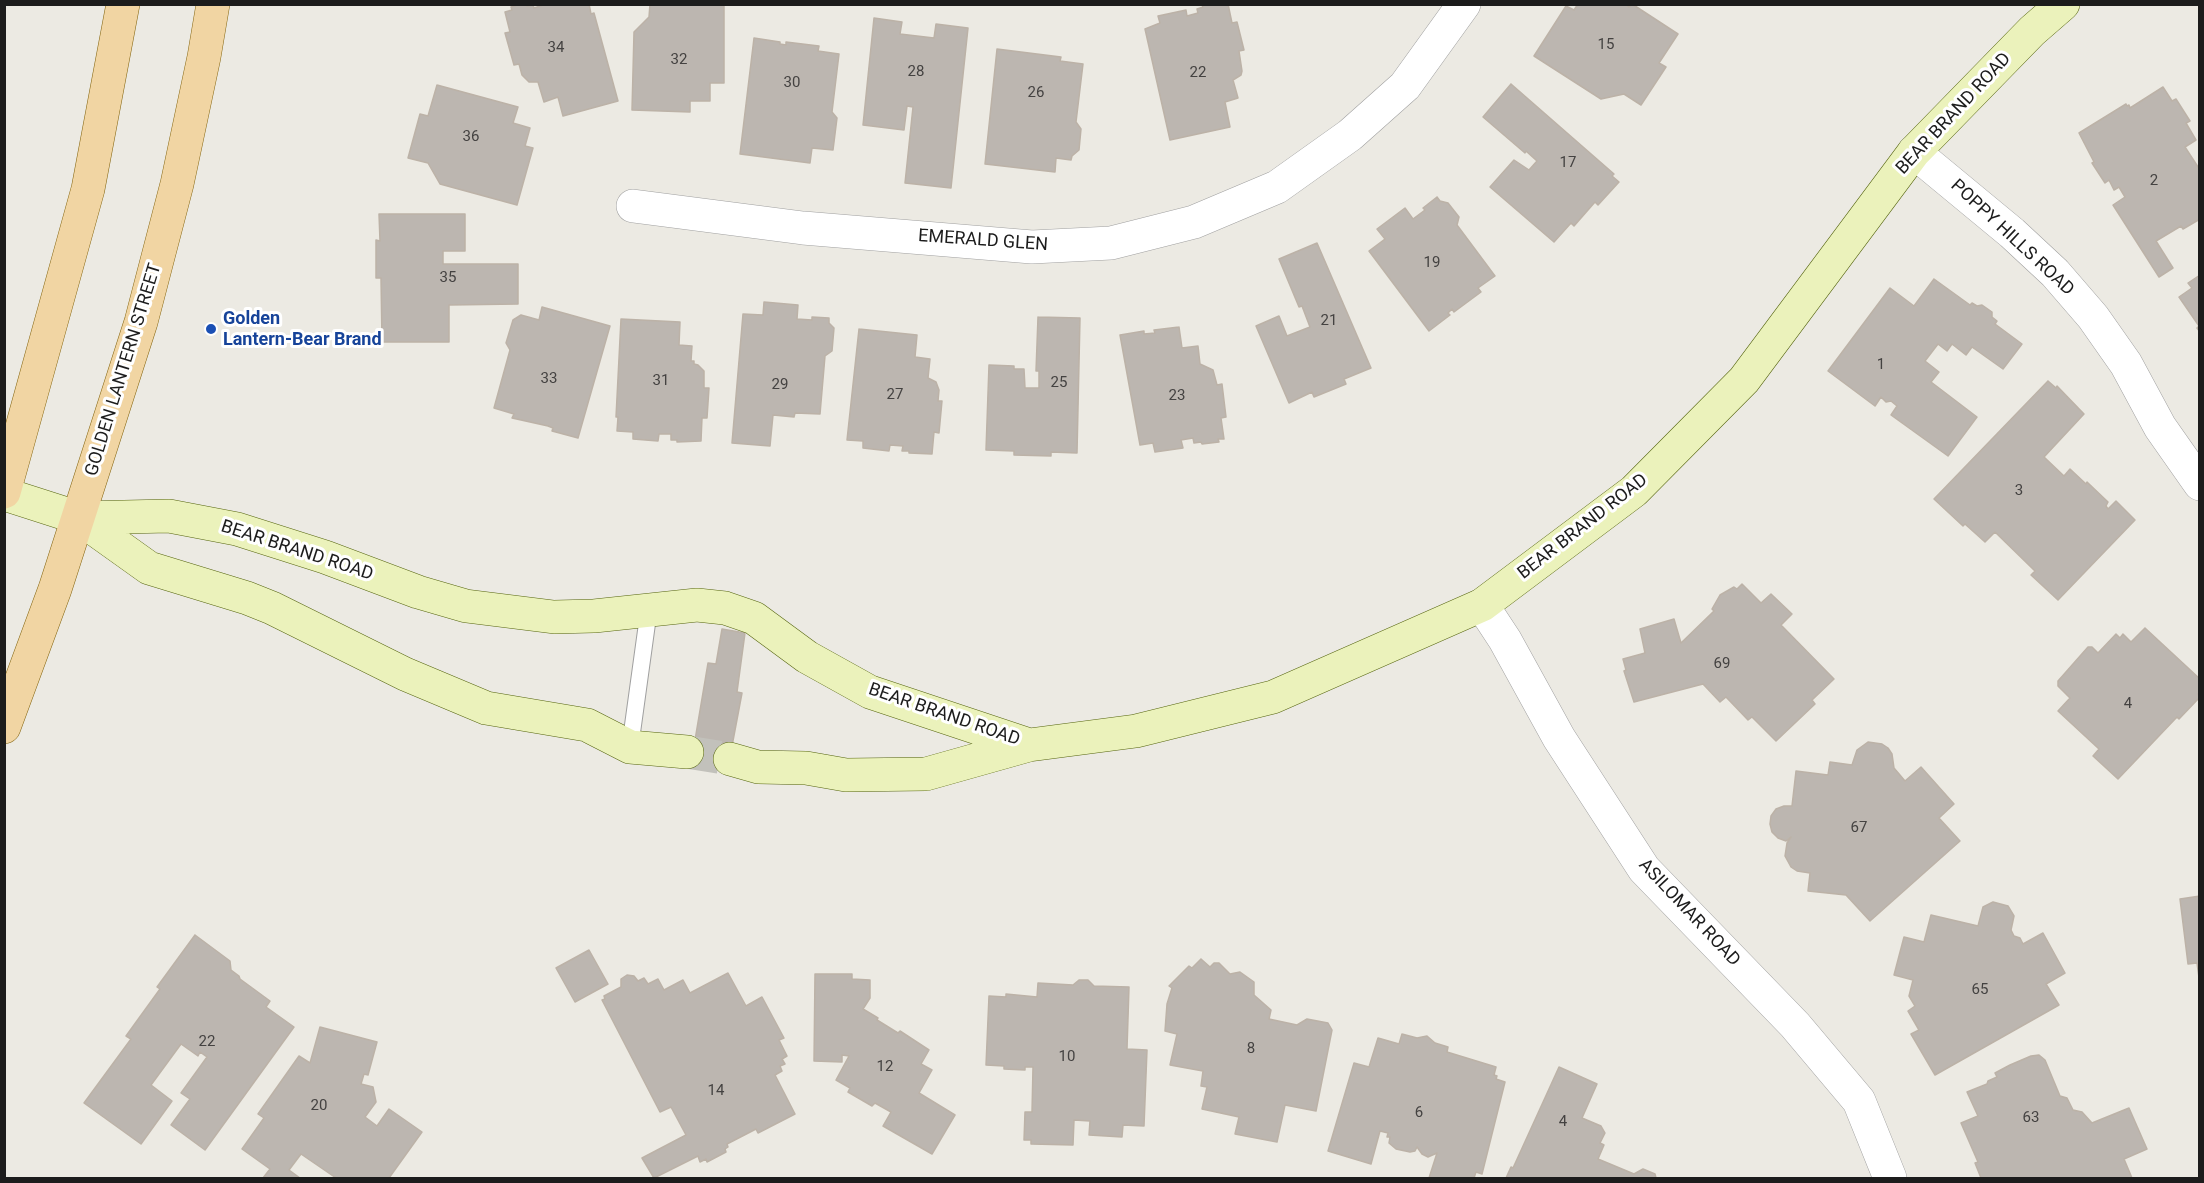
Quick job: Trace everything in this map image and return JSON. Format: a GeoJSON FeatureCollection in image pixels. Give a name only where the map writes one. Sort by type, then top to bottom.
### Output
{"type":"FeatureCollection","features":[{"type":"Feature","properties":{"kind":"main road"},"geometry":{"type":"LineString","coordinates":[[4,493],[88,189],[123,4]]}},
{"type":"Feature","properties":{"kind":"main road","name":"GOLDEN LANTERN STREET"},"geometry":{"type":"LineString","coordinates":[[4,727],[79,518],[144,311],[177,184],[213,4]]}},
{"type":"Feature","properties":{"kind":"street","name":"EMERALD GLEN"},"geometry":{"type":"LineString","coordinates":[[633,206],[803,228],[1032,247],[1111,243],[1194,222],[1277,187],[1350,135],[1405,86],[1464,4]]}},
{"type":"Feature","properties":{"kind":"street","name":"BEAR BRAND ROAD"},"geometry":{"type":"LineString","coordinates":[[730,759],[758,767],[806,768],[846,776],[926,774],[1029,745],[1136,731],[1273,697],[1482,605],[1634,491],[1744,380],[1914,152],[2032,31],[2062,4]]}},
{"type":"Feature","properties":{"kind":"street","name":"POPPY HILLS ROAD"},"geometry":{"type":"LineString","coordinates":[[1914,152],[2012,233],[2055,273],[2093,317],[2126,364],[2160,427],[2199,484]]}},
{"type":"Feature","properties":{"kind":"street"},"geometry":{"type":"LineString","coordinates":[[4,493],[79,518],[149,568],[272,608],[405,674],[486,708],[587,725],[630,747],[687,752]]}},
{"type":"Feature","properties":{"kind":"street","name":"BEAR BRAND ROAD"},"geometry":{"type":"LineString","coordinates":[[79,518],[169,516],[237,529],[325,556],[418,592],[466,606],[554,616],[594,616],[697,605],[725,608],[753,618],[807,657],[870,692],[1029,745]]}},
{"type":"Feature","properties":{"kind":"street","name":"ASILOMAR ROAD"},"geometry":{"type":"LineString","coordinates":[[1482,605],[1505,639],[1559,738],[1644,869],[1795,1024],[1859,1101],[1890,1179]]}},
{"type":"Feature","properties":{"kind":"lane"},"geometry":{"type":"LineString","coordinates":[[630,747],[649,609]]}},
{"type":"Feature","properties":{"kind":"building"},"geometry":{"type":"Polygon","coordinates":[[[520,4],[533,5],[534,8],[546,4],[589,4],[591,14],[594,13],[618,101],[563,116],[558,97],[544,102],[538,82],[529,82],[522,75],[519,64],[514,65],[505,33],[510,32],[505,12],[520,4]]]}},
{"type":"Feature","properties":{"kind":"building"},"geometry":{"type":"Polygon","coordinates":[[[650,4],[724,4],[724,83],[710,83],[710,101],[690,101],[690,112],[632,110],[634,32],[649,17],[650,4]]]}},
{"type":"Feature","properties":{"kind":"building"},"geometry":{"type":"Polygon","coordinates":[[[1228,4],[1232,23],[1237,22],[1244,50],[1239,51],[1241,75],[1233,80],[1238,98],[1225,102],[1230,127],[1170,140],[1145,29],[1160,23],[1158,16],[1186,10],[1187,16],[1198,13],[1197,9],[1203,7],[1202,5],[1228,4]]]}},
{"type":"Feature","properties":{"kind":"building"},"geometry":{"type":"Polygon","coordinates":[[[1578,4],[1625,4],[1629,7],[1632,4],[1678,34],[1659,63],[1666,67],[1641,105],[1624,94],[1601,99],[1534,56],[1566,6],[1574,10],[1578,4]]]}},
{"type":"Feature","properties":{"kind":"building"},"geometry":{"type":"Polygon","coordinates":[[[874,18],[902,22],[900,34],[934,38],[936,24],[968,28],[951,188],[905,183],[913,107],[907,106],[904,130],[863,125],[874,18]]]}},
{"type":"Feature","properties":{"kind":"building"},"geometry":{"type":"Polygon","coordinates":[[[754,38],[786,45],[786,42],[819,46],[818,51],[839,54],[832,112],[837,118],[833,150],[812,148],[810,163],[740,154],[754,38]]]}},
{"type":"Feature","properties":{"kind":"building"},"geometry":{"type":"Polygon","coordinates":[[[997,49],[1061,57],[1060,61],[1083,64],[1076,122],[1081,129],[1079,150],[1071,160],[1056,158],[1055,172],[985,164],[997,49]]]}},
{"type":"Feature","properties":{"kind":"building"},"geometry":{"type":"Polygon","coordinates":[[[1511,84],[1614,174],[1612,176],[1619,182],[1598,205],[1595,202],[1574,226],[1571,223],[1554,242],[1490,187],[1514,160],[1529,170],[1537,161],[1483,117],[1511,84]]]}},
{"type":"Feature","properties":{"kind":"building"},"geometry":{"type":"Polygon","coordinates":[[[437,85],[518,107],[513,123],[530,128],[525,146],[533,148],[517,205],[440,184],[428,163],[408,158],[420,114],[428,116],[437,85]]]}},
{"type":"Feature","properties":{"kind":"building"},"geometry":{"type":"Polygon","coordinates":[[[2163,87],[2172,101],[2176,99],[2190,121],[2186,123],[2196,140],[2185,147],[2200,170],[2200,219],[2183,229],[2181,226],[2156,241],[2173,268],[2159,277],[2113,205],[2125,197],[2119,187],[2114,190],[2109,180],[2105,183],[2092,163],[2094,162],[2079,133],[2126,104],[2130,108],[2163,87]]]}},
{"type":"Feature","properties":{"kind":"building"},"geometry":{"type":"Polygon","coordinates":[[[1437,197],[1440,201],[1448,203],[1459,217],[1457,225],[1495,276],[1478,288],[1481,292],[1454,312],[1452,309],[1448,313],[1450,315],[1429,331],[1369,251],[1385,239],[1377,229],[1405,208],[1413,219],[1437,197]]]}},
{"type":"Feature","properties":{"kind":"building"},"geometry":{"type":"Polygon","coordinates":[[[379,214],[465,214],[465,251],[443,251],[443,264],[518,264],[518,304],[449,305],[449,342],[382,342],[381,278],[376,278],[376,240],[380,241],[379,214]]]}},
{"type":"Feature","properties":{"kind":"building"},"geometry":{"type":"Polygon","coordinates":[[[1317,243],[1371,368],[1344,379],[1346,384],[1314,397],[1312,392],[1289,403],[1256,326],[1279,316],[1287,336],[1310,327],[1279,259],[1317,243]]]}},
{"type":"Feature","properties":{"kind":"building"},"geometry":{"type":"Polygon","coordinates":[[[2200,275],[2200,332],[2197,328],[2199,326],[2179,297],[2192,288],[2188,283],[2200,275]]]}},
{"type":"Feature","properties":{"kind":"building"},"geometry":{"type":"Polygon","coordinates":[[[1934,279],[1970,305],[1972,303],[1977,306],[1982,305],[1992,312],[1992,317],[1997,321],[1995,324],[2022,344],[2003,369],[1972,347],[1966,355],[1952,344],[1947,351],[1938,344],[1925,361],[1939,372],[1931,382],[1977,417],[1948,456],[1891,415],[1897,406],[1891,401],[1886,402],[1881,397],[1875,406],[1828,371],[1890,288],[1914,306],[1934,279]]]}},
{"type":"Feature","properties":{"kind":"building"},"geometry":{"type":"Polygon","coordinates":[[[764,302],[798,305],[797,319],[829,318],[829,323],[834,328],[832,351],[825,356],[820,414],[795,413],[794,417],[773,415],[770,446],[732,443],[743,314],[763,315],[764,302]]]}},
{"type":"Feature","properties":{"kind":"building"},"geometry":{"type":"Polygon","coordinates":[[[542,307],[610,326],[578,438],[552,431],[553,428],[548,426],[512,418],[514,414],[494,408],[510,350],[506,343],[513,320],[521,315],[539,320],[542,307]]]}},
{"type":"Feature","properties":{"kind":"building"},"geometry":{"type":"Polygon","coordinates":[[[1038,317],[1080,318],[1077,453],[1051,452],[1051,456],[1014,455],[1014,451],[986,450],[989,365],[1014,366],[1014,369],[1024,369],[1025,388],[1039,388],[1039,371],[1036,371],[1038,317]]]}},
{"type":"Feature","properties":{"kind":"building"},"geometry":{"type":"Polygon","coordinates":[[[621,319],[680,322],[679,345],[692,346],[691,361],[694,361],[694,364],[704,371],[704,388],[709,388],[707,418],[702,418],[701,441],[677,442],[677,440],[671,440],[671,434],[659,434],[658,441],[633,439],[633,432],[617,431],[621,319]]]}},
{"type":"Feature","properties":{"kind":"building"},"geometry":{"type":"Polygon","coordinates":[[[1179,327],[1182,348],[1198,346],[1200,364],[1213,370],[1217,385],[1222,384],[1226,417],[1221,418],[1224,439],[1218,439],[1219,442],[1202,444],[1201,442],[1194,443],[1193,438],[1181,440],[1183,448],[1155,452],[1153,443],[1140,445],[1120,335],[1144,331],[1144,334],[1155,333],[1154,330],[1179,327]]]}},
{"type":"Feature","properties":{"kind":"building"},"geometry":{"type":"Polygon","coordinates":[[[859,329],[917,335],[915,357],[930,359],[928,378],[936,382],[939,390],[938,401],[942,401],[939,433],[934,432],[932,454],[909,453],[909,451],[902,451],[903,446],[890,445],[889,451],[863,448],[863,441],[847,440],[859,329]]]}},
{"type":"Feature","properties":{"kind":"building"},"geometry":{"type":"Polygon","coordinates":[[[2048,381],[2056,388],[2057,386],[2084,414],[2044,457],[2064,476],[2070,469],[2086,484],[2087,482],[2108,502],[2106,506],[2108,509],[2116,501],[2135,520],[2058,600],[2031,575],[2035,571],[1995,532],[1985,542],[1965,524],[1963,526],[1934,499],[2048,381]]]}},
{"type":"Feature","properties":{"kind":"building"},"geometry":{"type":"Polygon","coordinates":[[[1742,584],[1761,603],[1771,594],[1792,614],[1781,625],[1834,679],[1812,700],[1815,704],[1776,741],[1752,717],[1748,720],[1726,697],[1720,702],[1703,684],[1634,702],[1624,671],[1626,670],[1623,659],[1645,653],[1640,629],[1674,619],[1681,643],[1714,611],[1712,609],[1720,595],[1734,587],[1737,589],[1742,584]]]}},
{"type":"Feature","properties":{"kind":"building"},"geometry":{"type":"Polygon","coordinates":[[[2145,628],[2200,679],[2198,694],[2200,697],[2179,719],[2177,717],[2118,779],[2093,756],[2099,749],[2058,711],[2070,698],[2058,686],[2058,681],[2088,647],[2092,647],[2098,653],[2116,634],[2120,638],[2123,634],[2131,642],[2145,628]]]}},
{"type":"Feature","properties":{"kind":"building"},"geometry":{"type":"Polygon","coordinates":[[[722,629],[745,633],[737,692],[742,693],[732,746],[695,740],[708,663],[716,664],[722,629]]]}},
{"type":"Feature","properties":{"kind":"building"},"geometry":{"type":"Polygon","coordinates":[[[1868,742],[1882,744],[1888,748],[1892,754],[1894,768],[1905,781],[1921,767],[1954,804],[1939,818],[1960,841],[1870,921],[1846,895],[1808,891],[1810,873],[1797,871],[1791,867],[1785,856],[1787,843],[1791,837],[1786,841],[1778,838],[1772,832],[1770,824],[1771,816],[1776,809],[1792,806],[1796,771],[1828,775],[1830,762],[1852,765],[1857,750],[1868,742]]]}},
{"type":"Feature","properties":{"kind":"building"},"geometry":{"type":"Polygon","coordinates":[[[2200,896],[2200,985],[2197,963],[2188,964],[2180,899],[2200,896]]]}},
{"type":"Feature","properties":{"kind":"building"},"geometry":{"type":"Polygon","coordinates":[[[1993,902],[2008,906],[2014,916],[2011,930],[2023,944],[2043,933],[2065,973],[2046,984],[2059,1005],[1935,1075],[1911,1034],[1919,1030],[1908,1011],[1915,1006],[1909,996],[1913,980],[1894,975],[1904,937],[1924,942],[1931,915],[1978,926],[1983,907],[1993,902]]]}},
{"type":"Feature","properties":{"kind":"building"},"geometry":{"type":"Polygon","coordinates":[[[195,935],[230,961],[231,970],[240,979],[270,1001],[266,1007],[294,1027],[205,1150],[171,1125],[190,1099],[181,1093],[207,1057],[200,1052],[198,1056],[181,1044],[151,1085],[172,1101],[141,1144],[84,1103],[131,1039],[126,1036],[160,989],[157,987],[195,935]]]}},
{"type":"Feature","properties":{"kind":"building"},"geometry":{"type":"Polygon","coordinates":[[[589,950],[608,984],[575,1002],[556,968],[589,950]]]}},
{"type":"Feature","properties":{"kind":"building"},"geometry":{"type":"Polygon","coordinates":[[[1201,959],[1210,967],[1214,963],[1219,963],[1230,974],[1240,972],[1254,982],[1254,995],[1271,1010],[1269,1019],[1297,1025],[1307,1019],[1328,1023],[1332,1030],[1316,1111],[1285,1105],[1277,1142],[1235,1134],[1239,1117],[1202,1109],[1207,1087],[1201,1086],[1203,1071],[1170,1065],[1177,1034],[1165,1031],[1167,1004],[1172,988],[1169,986],[1189,966],[1192,968],[1201,959]]]}},
{"type":"Feature","properties":{"kind":"building"},"geometry":{"type":"Polygon","coordinates":[[[728,973],[746,1006],[762,997],[784,1038],[779,1040],[787,1056],[782,1059],[785,1064],[780,1066],[782,1071],[775,1075],[795,1114],[758,1133],[756,1129],[727,1144],[726,1152],[707,1162],[706,1159],[700,1162],[698,1156],[654,1178],[642,1158],[686,1135],[671,1107],[660,1112],[602,1000],[605,999],[604,996],[621,987],[621,979],[627,975],[634,976],[638,981],[644,978],[648,984],[658,979],[664,990],[683,980],[690,993],[728,973]]]}},
{"type":"Feature","properties":{"kind":"building"},"geometry":{"type":"Polygon","coordinates":[[[815,974],[852,974],[852,979],[870,980],[870,998],[863,1009],[878,1018],[877,1020],[898,1033],[900,1031],[929,1050],[921,1064],[932,1070],[919,1093],[955,1115],[932,1154],[883,1126],[891,1112],[875,1103],[872,1106],[848,1092],[850,1088],[836,1080],[849,1056],[842,1055],[842,1062],[814,1061],[815,974]]]}},
{"type":"Feature","properties":{"kind":"building"},"geometry":{"type":"Polygon","coordinates":[[[1079,980],[1088,980],[1094,986],[1129,987],[1127,1049],[1147,1050],[1144,1126],[1123,1125],[1122,1137],[1089,1135],[1090,1121],[1074,1120],[1073,1145],[1031,1144],[1031,1140],[1024,1140],[1025,1112],[1032,1112],[1033,1067],[1025,1067],[1025,1070],[986,1065],[989,996],[1006,997],[1006,994],[1037,997],[1038,983],[1073,985],[1079,980]]]}},
{"type":"Feature","properties":{"kind":"building"},"geometry":{"type":"Polygon","coordinates":[[[320,1027],[377,1042],[368,1075],[364,1074],[361,1084],[373,1087],[376,1102],[365,1117],[377,1126],[389,1109],[422,1132],[389,1178],[336,1178],[301,1154],[289,1170],[300,1178],[263,1178],[270,1169],[242,1149],[264,1118],[258,1114],[299,1056],[310,1063],[320,1027]]]}},
{"type":"Feature","properties":{"kind":"building"},"geometry":{"type":"Polygon","coordinates":[[[1402,1034],[1417,1038],[1427,1036],[1435,1043],[1448,1047],[1447,1052],[1496,1067],[1494,1075],[1497,1076],[1496,1079],[1505,1082],[1482,1174],[1476,1172],[1474,1178],[1429,1178],[1437,1153],[1428,1157],[1422,1154],[1417,1147],[1415,1151],[1410,1152],[1396,1149],[1389,1143],[1388,1133],[1380,1131],[1371,1164],[1328,1151],[1354,1063],[1369,1067],[1378,1038],[1399,1044],[1402,1034]]]}},
{"type":"Feature","properties":{"kind":"building"},"geometry":{"type":"Polygon","coordinates":[[[2039,1055],[2045,1060],[2060,1096],[2067,1098],[2073,1110],[2082,1112],[2092,1123],[2129,1108],[2147,1149],[2124,1159],[2132,1178],[1981,1178],[1975,1163],[1978,1162],[1961,1123],[1978,1116],[1967,1092],[1987,1084],[1988,1081],[1997,1077],[1995,1073],[2010,1065],[2039,1055]]]}},
{"type":"Feature","properties":{"kind":"building"},"geometry":{"type":"Polygon","coordinates":[[[1559,1067],[1597,1084],[1582,1118],[1601,1126],[1605,1133],[1600,1143],[1604,1145],[1598,1159],[1634,1174],[1643,1169],[1655,1174],[1656,1178],[1506,1178],[1511,1167],[1513,1168],[1559,1067]]]}},
{"type":"Feature","properties":{"kind":"tunnel"},"geometry":{"type":"LineString","coordinates":[[687,752],[730,759]]}},
{"type":"Feature","properties":{"kind":"place","name":"Golden Lantern-Bear Brand"},"geometry":{"type":"Point","coordinates":[211,329]}}]}
